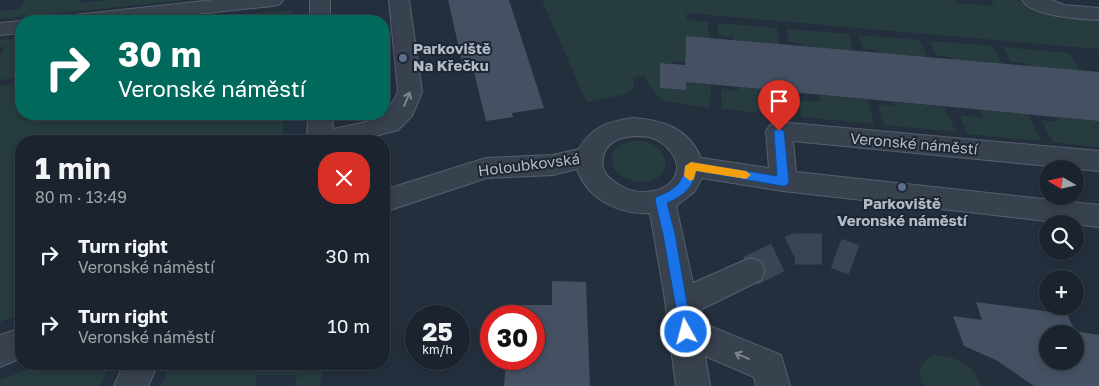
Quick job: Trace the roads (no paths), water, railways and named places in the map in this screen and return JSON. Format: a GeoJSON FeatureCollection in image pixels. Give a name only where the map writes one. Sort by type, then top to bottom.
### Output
{"type":"FeatureCollection","features":[{"type":"Feature","properties":{"kind":"street"},"geometry":{"type":"LineString","coordinates":[[131,15],[273,0]]}},
{"type":"Feature","properties":{"kind":"street"},"geometry":{"type":"LineString","coordinates":[[320,0],[320,15]]}},
{"type":"Feature","properties":{"kind":"street"},"geometry":{"type":"LineString","coordinates":[[344,135],[389,124],[403,110],[410,92],[399,0]]}},
{"type":"Feature","properties":{"kind":"street"},"geometry":{"type":"LineString","coordinates":[[1032,0],[1061,11],[1099,14]]}},
{"type":"Feature","properties":{"kind":"street"},"geometry":{"type":"LineString","coordinates":[[0,29],[15,28]]}},
{"type":"Feature","properties":{"kind":"street"},"geometry":{"type":"LineString","coordinates":[[320,120],[320,135]]}},
{"type":"Feature","properties":{"kind":"street"},"geometry":{"type":"LineString","coordinates":[[641,127],[665,133],[678,142],[687,154],[691,166],[690,177],[683,187],[673,195],[660,200],[643,202],[626,200],[609,193],[597,182],[590,170],[589,157],[594,145],[603,136],[617,129],[641,127]]}},
{"type":"Feature","properties":{"kind":"street","name":"Veronské náměstí"},"geometry":{"type":"LineString","coordinates":[[783,182],[779,131],[1099,161]]}},
{"type":"Feature","properties":{"kind":"street","name":"Holoubkovská"},"geometry":{"type":"LineString","coordinates":[[390,200],[486,168],[553,165],[589,157]]}},
{"type":"Feature","properties":{"kind":"street"},"geometry":{"type":"LineString","coordinates":[[691,166],[783,182],[1099,216]]}},
{"type":"Feature","properties":{"kind":"street"},"geometry":{"type":"LineString","coordinates":[[660,200],[684,317],[693,386]]}},
{"type":"Feature","properties":{"kind":"street"},"geometry":{"type":"LineString","coordinates":[[684,317],[750,271]]}},
{"type":"Feature","properties":{"kind":"street"},"geometry":{"type":"LineString","coordinates":[[684,317],[769,367],[773,386]]}},
{"type":"Feature","properties":{"kind":"street"},"geometry":{"type":"LineString","coordinates":[[0,350],[15,344]]}},
{"type":"Feature","properties":{"kind":"street"},"geometry":{"type":"LineString","coordinates":[[131,386],[138,370]]}},
{"type":"Feature","properties":{"kind":"tunnel"},"geometry":{"type":"LineString","coordinates":[[750,271],[795,249],[825,249],[854,260]]}},
{"type":"Feature","properties":{"kind":"place","name":"Parkoviště Na Křečku"},"geometry":{"type":"Point","coordinates":[403,58]}},
{"type":"Feature","properties":{"kind":"place","name":"Parkoviště Veronské náměstí"},"geometry":{"type":"Point","coordinates":[902,187]}}]}
